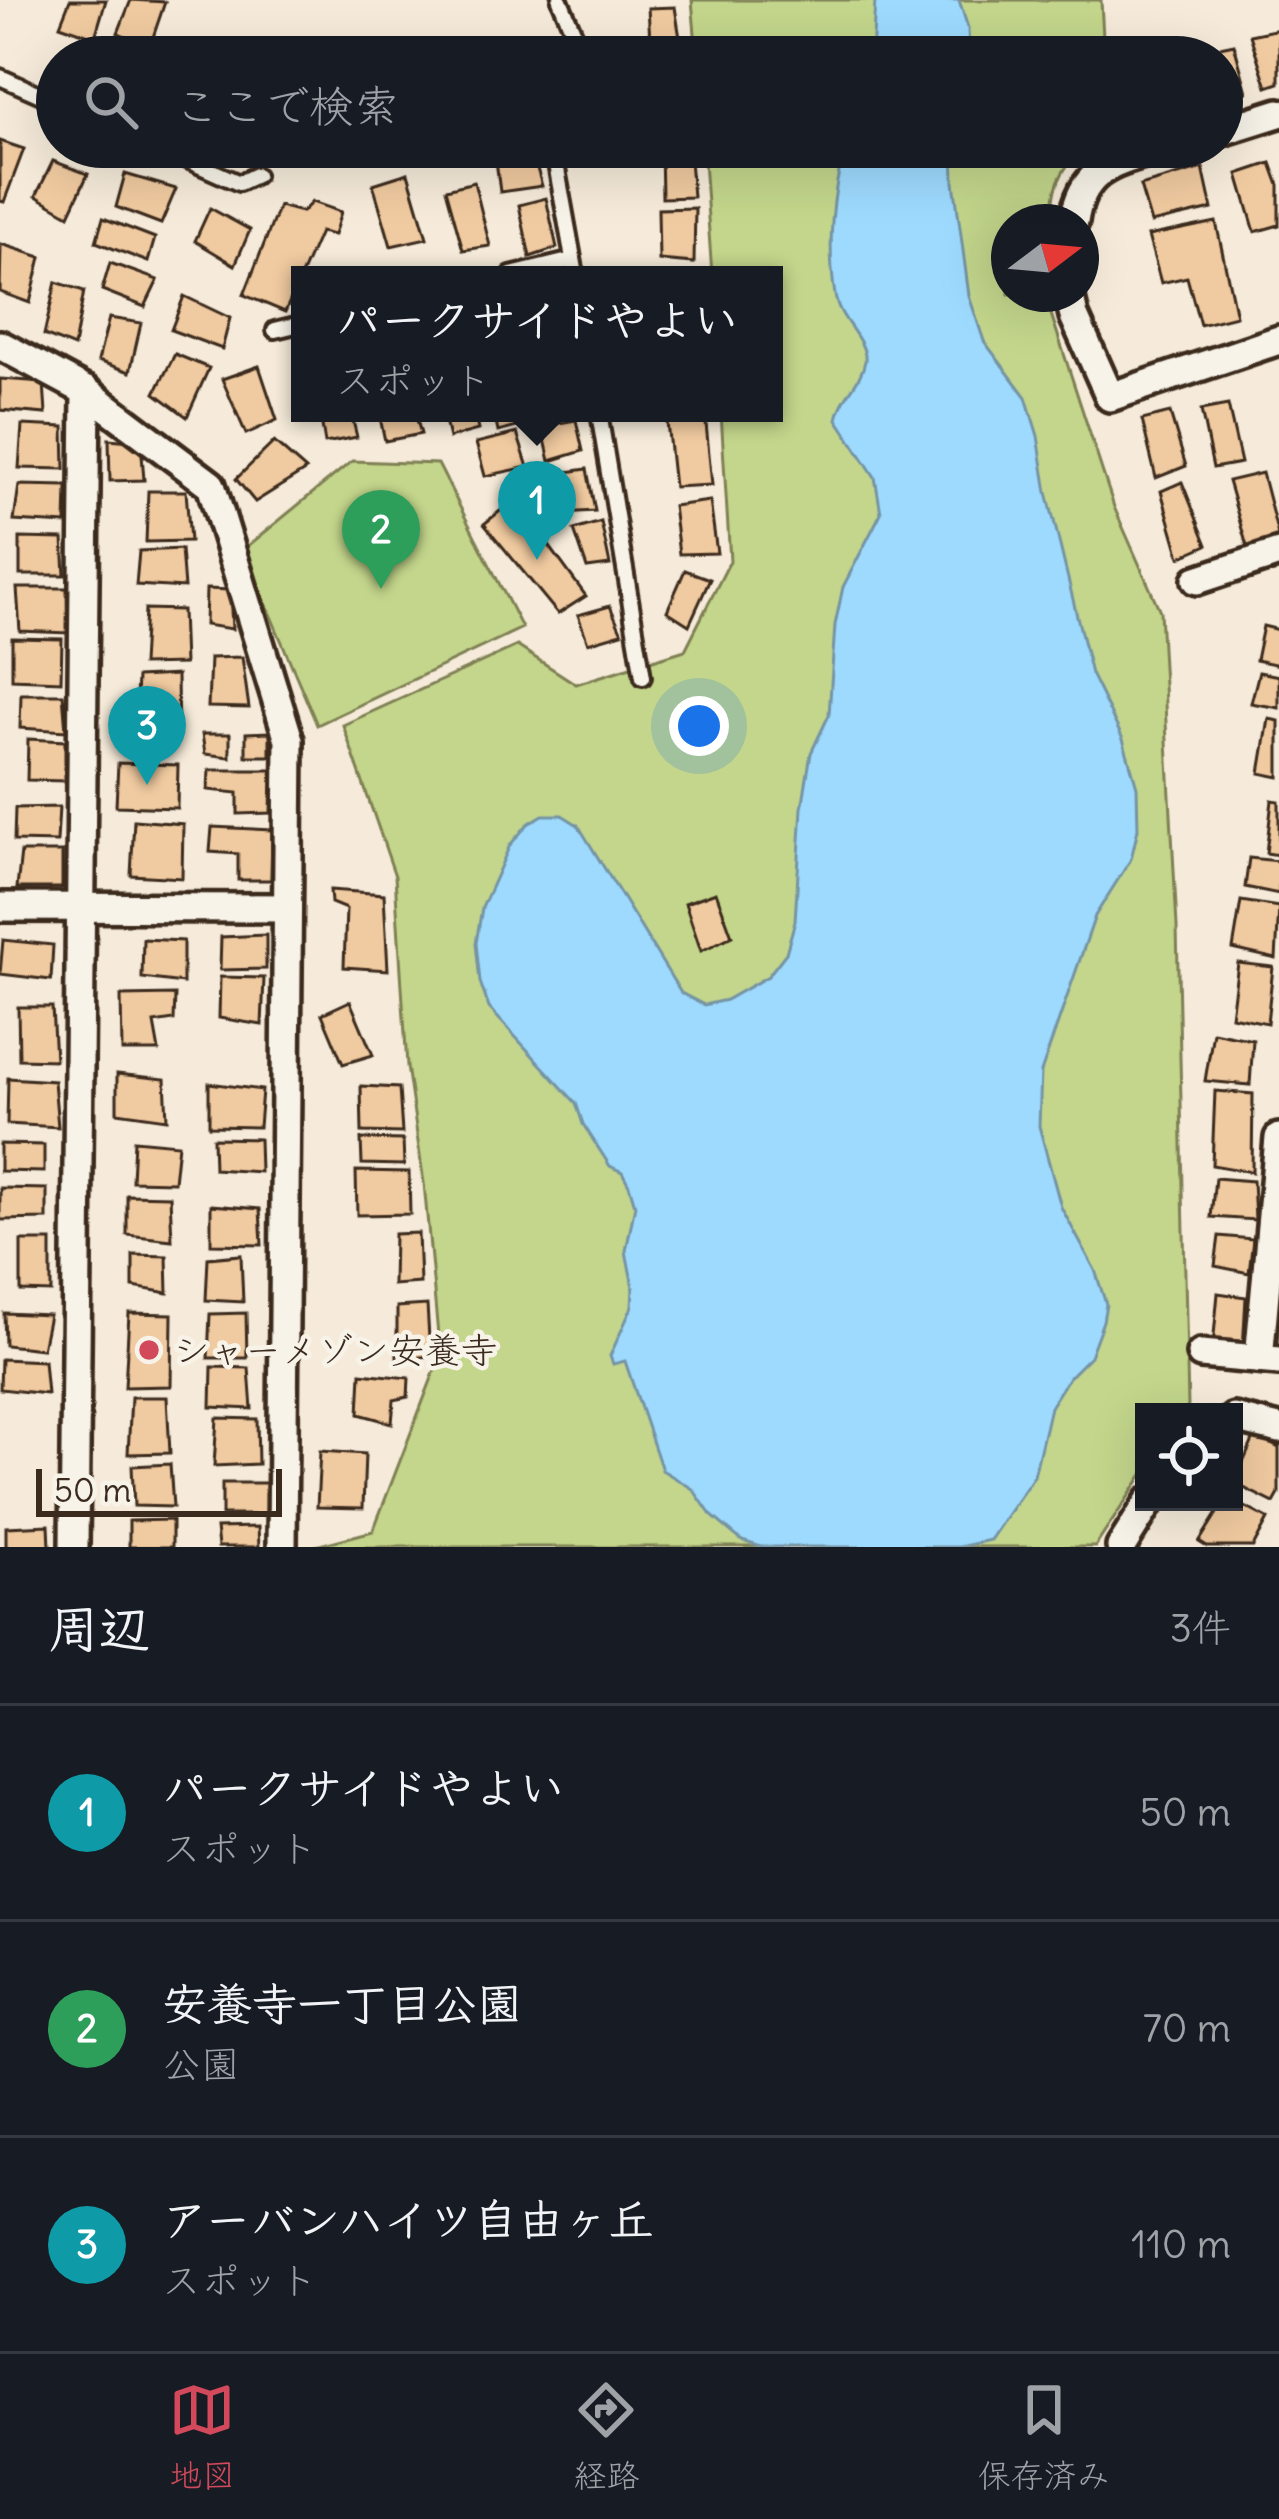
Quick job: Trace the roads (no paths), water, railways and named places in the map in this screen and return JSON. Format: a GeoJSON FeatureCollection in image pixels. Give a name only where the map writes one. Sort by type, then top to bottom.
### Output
{"type":"FeatureCollection","features":[{"type":"Feature","properties":{"kind":"street"},"geometry":{"type":"LineString","coordinates":[[1243,124],[1279,113]]}},
{"type":"Feature","properties":{"kind":"street"},"geometry":{"type":"LineString","coordinates":[[1077,204],[1090,178],[1106,168]]}},
{"type":"Feature","properties":{"kind":"street"},"geometry":{"type":"LineString","coordinates":[[1073,312],[1110,397],[1279,340]]}},
{"type":"Feature","properties":{"kind":"street"},"geometry":{"type":"LineString","coordinates":[[0,345],[86,391],[211,485],[289,740],[282,1547]]}},
{"type":"Feature","properties":{"kind":"street"},"geometry":{"type":"LineString","coordinates":[[74,1547],[86,391]]}},
{"type":"Feature","properties":{"kind":"street"},"geometry":{"type":"LineString","coordinates":[[1197,580],[1279,553]]}},
{"type":"Feature","properties":{"kind":"street"},"geometry":{"type":"LineString","coordinates":[[0,907],[286,908]]}},
{"type":"Feature","properties":{"kind":"street"},"geometry":{"type":"LineString","coordinates":[[1201,1354],[1269,1360],[1279,1138]]}},
{"type":"Feature","properties":{"kind":"street"},"geometry":{"type":"LineString","coordinates":[[1243,1420],[1279,1429]]}},
{"type":"Feature","properties":{"kind":"street"},"geometry":{"type":"LineString","coordinates":[[1120,1547],[1143,1511]]}},
{"type":"Feature","properties":{"kind":"lane"},"geometry":{"type":"LineString","coordinates":[[560,0],[575,36]]}},
{"type":"Feature","properties":{"kind":"lane"},"geometry":{"type":"LineString","coordinates":[[0,77],[36,93]]}},
{"type":"Feature","properties":{"kind":"lane"},"geometry":{"type":"LineString","coordinates":[[207,168],[239,182],[256,175]]}},
{"type":"Feature","properties":{"kind":"lane"},"geometry":{"type":"LineString","coordinates":[[557,168],[574,266]]}},
{"type":"Feature","properties":{"kind":"lane"},"geometry":{"type":"LineString","coordinates":[[274,330],[291,326]]}},
{"type":"Feature","properties":{"kind":"lane"},"geometry":{"type":"LineString","coordinates":[[600,422],[643,677]]}},
{"type":"Feature","properties":{"kind":"water"},"geometry":{"type":"Polygon","coordinates":[[[875,0],[959,0],[968,28],[968,36],[873,36],[875,0]]]}},
{"type":"Feature","properties":{"kind":"water"},"geometry":{"type":"Polygon","coordinates":[[[840,168],[954,168],[969,296],[984,341],[1026,397],[1091,674],[1123,739],[1137,787],[1138,829],[1131,859],[1095,916],[1041,1072],[1039,1126],[1061,1207],[1095,1270],[1106,1304],[1103,1321],[1090,1356],[1050,1407],[1034,1476],[990,1540],[959,1547],[761,1547],[742,1541],[711,1515],[693,1489],[662,1470],[625,1361],[613,1364],[610,1356],[632,1307],[626,1251],[635,1205],[629,1185],[622,1172],[610,1166],[583,1124],[576,1103],[489,1008],[480,982],[476,943],[482,908],[510,845],[543,815],[562,815],[578,825],[681,993],[704,1005],[726,1000],[768,976],[786,953],[795,921],[802,808],[811,753],[829,715],[835,625],[843,587],[881,513],[875,477],[837,419],[860,376],[865,353],[837,304],[831,258],[840,168]]]}},
{"type":"Feature","properties":{"kind":"place","name":"パークサイドやよい"},"geometry":{"type":"Point","coordinates":[537,560]}},
{"type":"Feature","properties":{"kind":"place","name":"安養寺一丁目公園"},"geometry":{"type":"Point","coordinates":[381,589]}},
{"type":"Feature","properties":{"kind":"place","name":"アーバンハイツ自由ヶ丘"},"geometry":{"type":"Point","coordinates":[147,785]}},
{"type":"Feature","properties":{"kind":"place","name":"シャーメゾン安養寺"},"geometry":{"type":"Point","coordinates":[149,1350]}}]}
